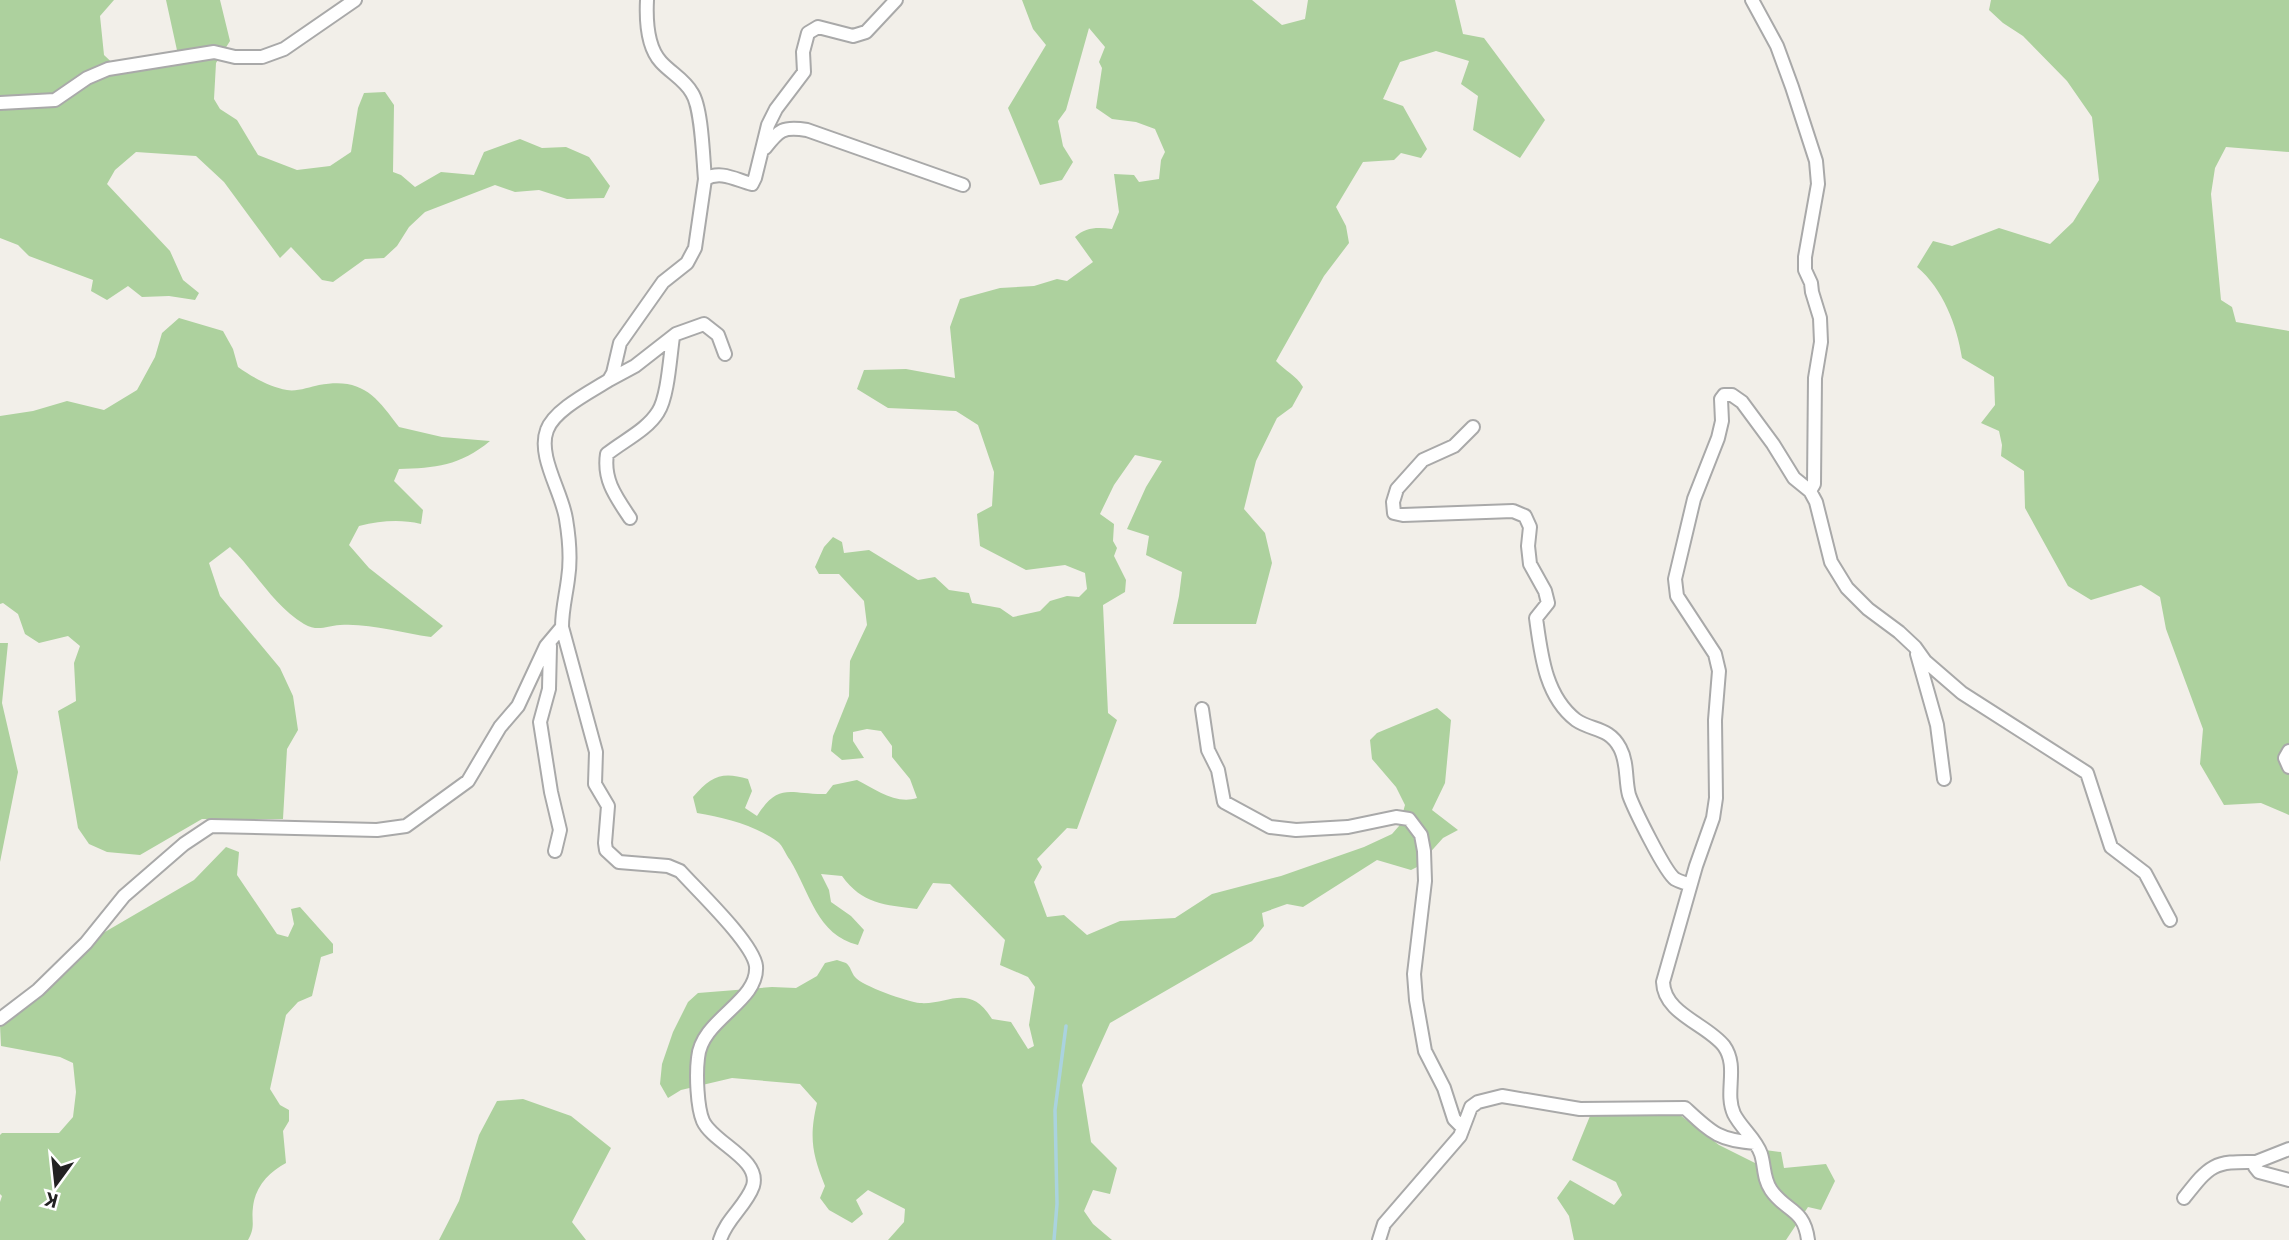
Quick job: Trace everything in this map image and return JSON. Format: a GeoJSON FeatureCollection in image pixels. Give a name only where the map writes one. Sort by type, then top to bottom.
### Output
{"type":"FeatureCollection","features":[{"type":"Feature","properties":{"kind":"street"},"geometry":{"type":"LineString","coordinates":[[0,103],[34,99],[55,100],[87,78],[108,69],[214,51],[234,57],[262,57],[284,49],[355,0]]}},
{"type":"Feature","properties":{"kind":"street"},"geometry":{"type":"LineString","coordinates":[[609,380],[614,373],[620,343],[663,282],[687,263],[695,248],[705,179],[701,131],[694,94],[676,73],[661,62],[651,44],[648,0]]}},
{"type":"Feature","properties":{"kind":"street"},"geometry":{"type":"LineString","coordinates":[[705,179],[712,175],[722,175],[752,184],[768,125],[776,109],[804,72],[803,52],[808,33],[824,27],[853,36],[866,32],[896,0]]}},
{"type":"Feature","properties":{"kind":"street"},"geometry":{"type":"LineString","coordinates":[[1752,0],[1777,47],[1816,161],[1818,184],[1805,257],[1805,270],[1820,318],[1821,342],[1815,378],[1814,484],[1810,491]]}},
{"type":"Feature","properties":{"kind":"street"},"geometry":{"type":"LineString","coordinates":[[762,153],[777,133],[793,128],[807,130],[964,186]]}},
{"type":"Feature","properties":{"kind":"street"},"geometry":{"type":"LineString","coordinates":[[720,1240],[724,1227],[752,1186],[754,1176],[743,1158],[714,1136],[703,1121],[698,1054],[719,1018],[746,995],[754,981],[756,965],[747,946],[680,871],[668,866],[619,862],[607,850],[605,843],[608,806],[595,784],[596,752],[562,627],[562,611],[569,577],[566,520],[544,450],[544,440],[554,417],[635,366],[673,337],[704,324],[718,335],[725,355]]}},
{"type":"Feature","properties":{"kind":"street"},"geometry":{"type":"LineString","coordinates":[[630,519],[609,486],[604,469],[607,454],[641,429],[658,412],[666,384],[673,337]]}},
{"type":"Feature","properties":{"kind":"street"},"geometry":{"type":"LineString","coordinates":[[1808,1240],[1807,1229],[1800,1215],[1779,1199],[1767,1183],[1761,1154],[1733,1112],[1730,1055],[1720,1042],[1679,1010],[1663,993],[1663,982],[1690,885],[1713,818],[1716,798],[1715,720],[1719,671],[1715,654],[1677,596],[1675,579],[1694,499],[1718,438],[1722,421],[1721,399],[1724,395],[1742,402],[1794,478],[1810,491],[1816,502],[1830,562],[1846,588],[1868,609],[1899,632],[1925,661],[1962,693],[2087,773],[2111,847],[2145,873],[2170,920]]}},
{"type":"Feature","properties":{"kind":"street"},"geometry":{"type":"LineString","coordinates":[[1473,427],[1454,446],[1423,460],[1397,489],[1393,502],[1394,513],[1513,512],[1525,516],[1530,527],[1530,564],[1545,591],[1548,603],[1536,618],[1542,663],[1557,701],[1578,721],[1605,731],[1620,748],[1627,770],[1629,794],[1663,867],[1675,879],[1690,885]]}},
{"type":"Feature","properties":{"kind":"street"},"geometry":{"type":"LineString","coordinates":[[0,1019],[38,990],[86,943],[124,896],[184,844],[211,826],[377,830],[407,826],[468,780],[500,727],[518,706],[550,642],[562,627]]}},
{"type":"Feature","properties":{"kind":"street"},"geometry":{"type":"LineString","coordinates":[[550,642],[549,689],[540,722],[559,830],[555,851]]}},
{"type":"Feature","properties":{"kind":"street"},"geometry":{"type":"LineString","coordinates":[[1915,647],[1937,725],[1944,779]]}},
{"type":"Feature","properties":{"kind":"street"},"geometry":{"type":"LineString","coordinates":[[1202,709],[1208,750],[1218,770],[1220,793],[1224,802],[1270,827],[1296,830],[1348,827],[1396,817],[1409,819],[1421,835],[1424,881],[1414,974],[1416,1000],[1425,1051],[1444,1088],[1454,1119],[1463,1128]]}},
{"type":"Feature","properties":{"kind":"street"},"geometry":{"type":"LineString","coordinates":[[2289,751],[2285,758],[2289,767]]}},
{"type":"Feature","properties":{"kind":"street"},"geometry":{"type":"LineString","coordinates":[[1379,1240],[1384,1224],[1460,1136],[1471,1107],[1478,1102],[1502,1096],[1580,1109],[1685,1108],[1713,1134],[1730,1141],[1755,1143]]}},
{"type":"Feature","properties":{"kind":"street"},"geometry":{"type":"LineString","coordinates":[[2184,1198],[2202,1176],[2225,1161],[2256,1162],[2289,1149]]}},
{"type":"Feature","properties":{"kind":"street"},"geometry":{"type":"LineString","coordinates":[[2256,1162],[2255,1167],[2259,1172],[2289,1180]]}},
{"type":"Feature","properties":{"kind":"green space"},"geometry":{"type":"Polygon","coordinates":[[[0,0],[114,0],[100,16],[104,55],[123,73],[180,64],[166,0],[220,0],[230,41],[216,63],[214,99],[220,109],[237,120],[258,155],[297,170],[330,166],[351,152],[358,108],[364,93],[385,92],[394,105],[393,172],[415,187],[441,172],[474,175],[484,152],[520,139],[542,148],[566,147],[589,157],[610,186],[604,198],[567,199],[539,190],[515,192],[495,185],[425,212],[384,258],[365,259],[333,282],[322,280],[291,247],[280,258],[224,182],[196,156],[136,152],[115,170],[107,184],[170,251],[183,280],[199,293],[195,300],[169,296],[142,297],[128,286],[107,300],[91,291],[93,280],[29,256],[18,245],[0,238],[0,0]]]}},
{"type":"Feature","properties":{"kind":"green space"},"geometry":{"type":"Polygon","coordinates":[[[1022,0],[1252,0],[1282,25],[1305,19],[1308,0],[1455,0],[1463,34],[1484,38],[1545,120],[1520,158],[1473,130],[1478,96],[1461,84],[1469,61],[1436,51],[1400,62],[1383,99],[1403,106],[1427,149],[1421,158],[1401,153],[1394,160],[1363,162],[1336,207],[1346,226],[1349,243],[1324,276],[1276,361],[1303,387],[1292,407],[1277,418],[1256,461],[1244,509],[1265,533],[1272,563],[1256,624],[1173,624],[1182,572],[1146,555],[1149,536],[1127,529],[1146,487],[1162,461],[1135,455],[1114,485],[1100,514],[1114,524],[1113,541],[1117,548],[1114,556],[1126,580],[1125,592],[1103,605],[1108,713],[1117,720],[1077,829],[1067,828],[1037,859],[1042,867],[1034,882],[1047,917],[1064,915],[1087,935],[1120,921],[1175,918],[1212,894],[1281,876],[1364,847],[1392,834],[1399,826],[1405,805],[1396,787],[1372,759],[1370,740],[1377,733],[1437,708],[1451,720],[1445,783],[1432,810],[1458,830],[1443,838],[1417,867],[1411,870],[1377,860],[1303,907],[1287,904],[1262,913],[1264,926],[1252,941],[1110,1023],[1082,1085],[1091,1142],[1117,1168],[1110,1194],[1093,1190],[1084,1211],[1093,1224],[1112,1240],[888,1240],[904,1222],[905,1209],[868,1190],[856,1200],[863,1214],[852,1223],[829,1210],[820,1198],[825,1186],[817,1164],[813,1136],[817,1103],[800,1084],[732,1078],[681,1090],[668,1098],[660,1084],[662,1064],[673,1032],[688,1002],[698,993],[772,987],[796,988],[817,976],[825,963],[837,960],[846,963],[859,981],[906,1000],[930,1003],[967,998],[975,1001],[992,1019],[1011,1022],[1028,1049],[1034,1046],[1029,1025],[1035,987],[1028,977],[1000,965],[1005,940],[950,884],[933,883],[917,909],[875,902],[858,892],[842,876],[821,874],[829,890],[831,902],[851,916],[864,930],[858,945],[844,940],[824,922],[778,842],[750,827],[697,813],[693,797],[711,780],[731,775],[748,779],[752,791],[745,808],[757,816],[772,798],[779,794],[826,794],[833,785],[857,780],[894,798],[917,798],[910,779],[892,757],[892,746],[881,731],[867,729],[853,732],[853,741],[864,758],[842,760],[831,751],[833,736],[849,696],[850,661],[867,625],[864,601],[839,574],[819,574],[815,567],[824,547],[833,537],[842,542],[844,553],[869,550],[918,580],[935,577],[949,590],[969,593],[972,603],[1000,608],[1013,617],[1040,611],[1050,601],[1067,596],[1079,597],[1087,589],[1085,573],[1065,565],[1026,570],[980,546],[977,514],[992,506],[994,472],[978,425],[956,411],[888,408],[857,389],[864,370],[906,369],[955,378],[950,327],[960,299],[1000,288],[1034,286],[1057,279],[1067,281],[1093,262],[1075,237],[1092,229],[1112,229],[1119,212],[1114,174],[1134,175],[1139,182],[1159,179],[1161,160],[1165,152],[1155,129],[1136,122],[1112,119],[1096,108],[1102,68],[1099,62],[1105,47],[1089,28],[1066,110],[1058,121],[1063,146],[1073,162],[1062,180],[1040,185],[1008,108],[1046,45],[1033,29],[1022,0]]]}},
{"type":"Feature","properties":{"kind":"green space"},"geometry":{"type":"Polygon","coordinates":[[[1991,0],[2289,0],[2289,152],[2226,147],[2215,168],[2211,194],[2221,300],[2232,307],[2236,322],[2289,331],[2289,815],[2261,803],[2224,805],[2200,764],[2203,729],[2166,629],[2160,597],[2141,585],[2091,600],[2068,586],[2025,508],[2024,471],[2001,456],[1999,431],[1981,423],[1995,405],[1994,377],[1962,358],[1957,333],[1947,308],[1934,286],[1917,267],[1933,241],[1952,246],[1999,228],[2050,244],[2073,222],[2099,180],[2092,117],[2067,81],[2023,36],[1989,10],[1991,0]]]}},
{"type":"Feature","properties":{"kind":"green space"},"geometry":{"type":"Polygon","coordinates":[[[179,318],[223,331],[233,349],[238,367],[268,384],[281,389],[299,390],[334,383],[346,384],[366,391],[375,398],[399,427],[442,437],[490,441],[458,461],[424,468],[399,469],[394,481],[423,510],[421,524],[390,521],[359,526],[349,545],[369,568],[443,626],[431,637],[363,625],[318,628],[309,626],[293,616],[274,598],[230,547],[209,563],[220,596],[280,668],[293,696],[298,730],[287,749],[283,819],[202,819],[140,855],[107,852],[89,844],[78,828],[58,711],[76,701],[74,663],[80,646],[68,636],[39,643],[25,634],[18,614],[3,603],[0,604],[0,416],[33,411],[67,401],[104,410],[137,390],[155,357],[162,333],[179,318]]]}},
{"type":"Feature","properties":{"kind":"green space"},"geometry":{"type":"Polygon","coordinates":[[[0,643],[8,643],[2,703],[18,772],[0,862],[0,643]]]}},
{"type":"Feature","properties":{"kind":"green space"},"geometry":{"type":"Polygon","coordinates":[[[226,847],[239,852],[237,875],[277,934],[288,937],[294,924],[291,909],[300,907],[333,944],[333,953],[321,957],[312,996],[298,1002],[286,1015],[270,1089],[280,1105],[289,1110],[289,1121],[283,1131],[286,1163],[269,1176],[257,1193],[253,1207],[252,1231],[248,1240],[0,1240],[0,1135],[59,1133],[73,1117],[76,1092],[73,1063],[60,1057],[1,1046],[0,1025],[98,936],[194,880],[226,847]]]}},
{"type":"Feature","properties":{"kind":"green space"},"geometry":{"type":"Polygon","coordinates":[[[523,1099],[571,1116],[611,1148],[572,1222],[586,1240],[439,1240],[459,1201],[479,1135],[497,1101],[523,1099]]]}},
{"type":"Feature","properties":{"kind":"green space"},"geometry":{"type":"Polygon","coordinates":[[[1680,1115],[1719,1145],[1755,1163],[1765,1150],[1781,1152],[1784,1168],[1826,1164],[1835,1181],[1821,1210],[1808,1207],[1786,1240],[1574,1240],[1569,1216],[1557,1198],[1570,1180],[1614,1205],[1622,1195],[1616,1182],[1572,1160],[1590,1116],[1680,1115]]]}},
{"type":"Feature","properties":{"kind":"waterway"},"geometry":{"type":"LineString","coordinates":[[1054,1240],[1057,1204],[1055,1110],[1066,1026]]}}]}
